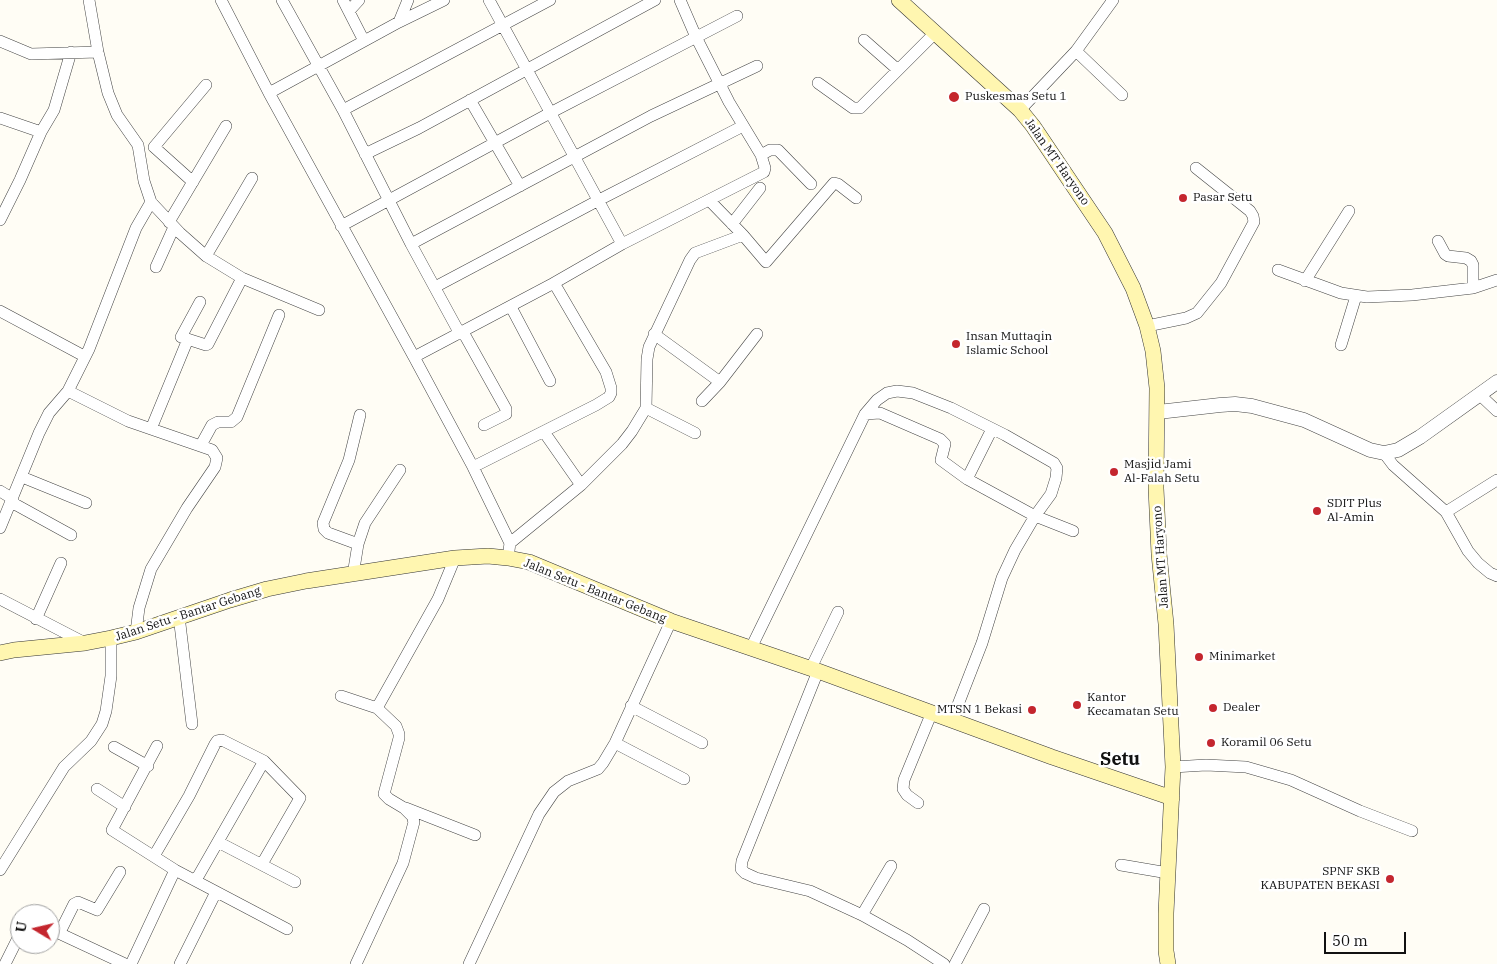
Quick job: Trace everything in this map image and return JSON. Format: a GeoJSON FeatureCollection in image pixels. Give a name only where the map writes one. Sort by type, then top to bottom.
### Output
{"type":"FeatureCollection","features":[{"type":"Feature","properties":{"kind":"main road","name":"Jalan MT Haryono"},"geometry":{"type":"LineString","coordinates":[[899,0],[934,34],[981,73],[1020,110],[1033,126],[1105,232],[1133,288],[1147,326],[1155,364],[1158,412],[1156,488],[1159,554],[1166,624],[1173,767],[1166,951],[1168,964]]}},
{"type":"Feature","properties":{"kind":"main road","name":"Jalan Setu - Bantar Gebang"},"geometry":{"type":"LineString","coordinates":[[0,653],[111,638],[136,632],[179,616],[267,589],[306,581],[455,558],[488,556],[508,558],[530,562],[671,621],[815,670],[1172,798]]}},
{"type":"Feature","properties":{"kind":"street"},"geometry":{"type":"LineString","coordinates":[[88,0],[98,52],[111,102],[123,125],[138,146],[150,202],[206,256],[242,278],[319,310]]}},
{"type":"Feature","properties":{"kind":"street"},"geometry":{"type":"LineString","coordinates":[[221,0],[269,93],[473,467],[510,543],[508,558]]}},
{"type":"Feature","properties":{"kind":"street"},"geometry":{"type":"LineString","coordinates":[[282,0],[343,110],[411,244],[506,409],[506,414],[484,425]]}},
{"type":"Feature","properties":{"kind":"street"},"geometry":{"type":"LineString","coordinates":[[343,0],[364,42]]}},
{"type":"Feature","properties":{"kind":"street"},"geometry":{"type":"LineString","coordinates":[[349,11],[359,0]]}},
{"type":"Feature","properties":{"kind":"street"},"geometry":{"type":"LineString","coordinates":[[399,22],[408,0]]}},
{"type":"Feature","properties":{"kind":"street"},"geometry":{"type":"LineString","coordinates":[[269,93],[399,22],[444,0]]}},
{"type":"Feature","properties":{"kind":"street"},"geometry":{"type":"LineString","coordinates":[[489,0],[622,244]]}},
{"type":"Feature","properties":{"kind":"street"},"geometry":{"type":"LineString","coordinates":[[343,110],[550,0]]}},
{"type":"Feature","properties":{"kind":"street"},"geometry":{"type":"LineString","coordinates":[[365,154],[419,128],[655,0]]}},
{"type":"Feature","properties":{"kind":"street"},"geometry":{"type":"LineString","coordinates":[[414,357],[510,307],[622,244],[761,174],[765,168],[761,155],[720,84],[680,0]]}},
{"type":"Feature","properties":{"kind":"street"},"geometry":{"type":"LineString","coordinates":[[1020,110],[1076,51],[1111,1]]}},
{"type":"Feature","properties":{"kind":"street"},"geometry":{"type":"LineString","coordinates":[[341,226],[737,16]]}},
{"type":"Feature","properties":{"kind":"street"},"geometry":{"type":"LineString","coordinates":[[818,83],[856,109],[864,104],[934,34]]}},
{"type":"Feature","properties":{"kind":"street"},"geometry":{"type":"LineString","coordinates":[[0,40],[31,54],[98,52]]}},
{"type":"Feature","properties":{"kind":"street"},"geometry":{"type":"LineString","coordinates":[[864,40],[898,70]]}},
{"type":"Feature","properties":{"kind":"street"},"geometry":{"type":"LineString","coordinates":[[1076,51],[1122,95]]}},
{"type":"Feature","properties":{"kind":"street"},"geometry":{"type":"LineString","coordinates":[[0,220],[5,196],[54,110],[71,52]]}},
{"type":"Feature","properties":{"kind":"street"},"geometry":{"type":"LineString","coordinates":[[411,244],[651,116],[757,66]]}},
{"type":"Feature","properties":{"kind":"street"},"geometry":{"type":"LineString","coordinates":[[193,182],[154,147],[206,85]]}},
{"type":"Feature","properties":{"kind":"street"},"geometry":{"type":"LineString","coordinates":[[470,100],[520,186]]}},
{"type":"Feature","properties":{"kind":"street"},"geometry":{"type":"LineString","coordinates":[[0,118],[41,132]]}},
{"type":"Feature","properties":{"kind":"street"},"geometry":{"type":"LineString","coordinates":[[156,267],[172,225],[193,182],[226,126]]}},
{"type":"Feature","properties":{"kind":"street"},"geometry":{"type":"LineString","coordinates":[[435,287],[598,200],[743,126]]}},
{"type":"Feature","properties":{"kind":"street"},"geometry":{"type":"LineString","coordinates":[[761,155],[770,150],[778,150],[811,184]]}},
{"type":"Feature","properties":{"kind":"street"},"geometry":{"type":"LineString","coordinates":[[1147,326],[1186,318],[1197,313],[1221,283],[1254,222],[1250,211],[1196,168]]}},
{"type":"Feature","properties":{"kind":"street"},"geometry":{"type":"LineString","coordinates":[[206,256],[252,178]]}},
{"type":"Feature","properties":{"kind":"street"},"geometry":{"type":"LineString","coordinates":[[709,200],[766,262],[834,183],[856,198]]}},
{"type":"Feature","properties":{"kind":"street"},"geometry":{"type":"LineString","coordinates":[[732,224],[760,188]]}},
{"type":"Feature","properties":{"kind":"street"},"geometry":{"type":"LineString","coordinates":[[0,528],[39,433],[50,413],[68,391],[89,349],[136,228],[150,202]]}},
{"type":"Feature","properties":{"kind":"street"},"geometry":{"type":"LineString","coordinates":[[1305,281],[1349,211]]}},
{"type":"Feature","properties":{"kind":"street"},"geometry":{"type":"LineString","coordinates":[[510,543],[581,485],[622,444],[632,431],[646,408],[648,352],[654,334],[690,260],[695,253],[743,235]]}},
{"type":"Feature","properties":{"kind":"street"},"geometry":{"type":"LineString","coordinates":[[1438,241],[1448,256],[1466,258],[1471,261],[1473,265],[1473,288]]}},
{"type":"Feature","properties":{"kind":"street"},"geometry":{"type":"LineString","coordinates":[[1278,270],[1305,281],[1356,296],[1387,297],[1473,288],[1497,280]]}},
{"type":"Feature","properties":{"kind":"street"},"geometry":{"type":"LineString","coordinates":[[200,302],[181,337],[208,344],[242,278]]}},
{"type":"Feature","properties":{"kind":"street"},"geometry":{"type":"LineString","coordinates":[[473,467],[609,397],[611,388],[606,372],[554,283]]}},
{"type":"Feature","properties":{"kind":"street"},"geometry":{"type":"LineString","coordinates":[[1341,345],[1356,296]]}},
{"type":"Feature","properties":{"kind":"street"},"geometry":{"type":"LineString","coordinates":[[510,307],[550,381]]}},
{"type":"Feature","properties":{"kind":"street"},"geometry":{"type":"LineString","coordinates":[[0,311],[84,356]]}},
{"type":"Feature","properties":{"kind":"street"},"geometry":{"type":"LineString","coordinates":[[201,445],[212,425],[218,422],[231,422],[236,417],[279,314]]}},
{"type":"Feature","properties":{"kind":"street"},"geometry":{"type":"LineString","coordinates":[[654,334],[720,382]]}},
{"type":"Feature","properties":{"kind":"street"},"geometry":{"type":"LineString","coordinates":[[702,401],[720,382],[758,334]]}},
{"type":"Feature","properties":{"kind":"street"},"geometry":{"type":"LineString","coordinates":[[151,429],[188,339]]}},
{"type":"Feature","properties":{"kind":"street"},"geometry":{"type":"LineString","coordinates":[[1158,412],[1235,404],[1279,412],[1303,425],[1370,450],[1384,453],[1398,450],[1497,382]]}},
{"type":"Feature","properties":{"kind":"street"},"geometry":{"type":"LineString","coordinates":[[68,391],[128,421],[201,445],[212,450],[217,458],[216,465],[182,516],[152,569],[139,608],[136,632]]}},
{"type":"Feature","properties":{"kind":"street"},"geometry":{"type":"LineString","coordinates":[[751,648],[865,414],[877,400],[887,393],[897,391],[913,393],[951,408],[1056,465],[1056,478],[1051,494],[1035,516],[1015,550],[1002,578],[982,643],[952,720]]}},
{"type":"Feature","properties":{"kind":"street"},"geometry":{"type":"LineString","coordinates":[[1480,395],[1497,411]]}},
{"type":"Feature","properties":{"kind":"street"},"geometry":{"type":"LineString","coordinates":[[646,408],[695,433]]}},
{"type":"Feature","properties":{"kind":"street"},"geometry":{"type":"LineString","coordinates":[[358,544],[328,533],[324,529],[323,523],[349,460],[360,414]]}},
{"type":"Feature","properties":{"kind":"street"},"geometry":{"type":"LineString","coordinates":[[865,414],[880,414],[891,417],[943,441],[945,444],[941,460],[967,479],[1035,516],[1073,531]]}},
{"type":"Feature","properties":{"kind":"street"},"geometry":{"type":"LineString","coordinates":[[967,479],[992,429]]}},
{"type":"Feature","properties":{"kind":"street"},"geometry":{"type":"LineString","coordinates":[[544,432],[581,485]]}},
{"type":"Feature","properties":{"kind":"street"},"geometry":{"type":"LineString","coordinates":[[1384,453],[1393,464],[1446,512],[1468,551],[1478,563],[1497,576]]}},
{"type":"Feature","properties":{"kind":"street"},"geometry":{"type":"LineString","coordinates":[[353,574],[358,544],[365,523],[400,470]]}},
{"type":"Feature","properties":{"kind":"street"},"geometry":{"type":"LineString","coordinates":[[22,478],[86,503]]}},
{"type":"Feature","properties":{"kind":"street"},"geometry":{"type":"LineString","coordinates":[[1446,512],[1497,480]]}},
{"type":"Feature","properties":{"kind":"street"},"geometry":{"type":"LineString","coordinates":[[0,491],[12,501],[71,535]]}},
{"type":"Feature","properties":{"kind":"street"},"geometry":{"type":"LineString","coordinates":[[377,708],[438,599],[455,558]]}},
{"type":"Feature","properties":{"kind":"street"},"geometry":{"type":"LineString","coordinates":[[36,619],[61,563]]}},
{"type":"Feature","properties":{"kind":"street"},"geometry":{"type":"LineString","coordinates":[[0,599],[85,643]]}},
{"type":"Feature","properties":{"kind":"street"},"geometry":{"type":"LineString","coordinates":[[838,612],[740,867],[744,873],[756,878],[810,891],[862,915],[907,940],[944,964]]}},
{"type":"Feature","properties":{"kind":"street"},"geometry":{"type":"LineString","coordinates":[[179,616],[192,724]]}},
{"type":"Feature","properties":{"kind":"street"},"geometry":{"type":"LineString","coordinates":[[469,964],[546,802],[554,792],[568,781],[598,768],[615,743],[630,706],[671,621]]}},
{"type":"Feature","properties":{"kind":"street"},"geometry":{"type":"LineString","coordinates":[[1,864],[64,767],[91,741],[102,724],[106,711],[111,676],[111,638]]}},
{"type":"Feature","properties":{"kind":"street"},"geometry":{"type":"LineString","coordinates":[[340,696],[377,708],[396,726],[399,734],[384,794],[389,800],[404,808],[474,835]]}},
{"type":"Feature","properties":{"kind":"street"},"geometry":{"type":"LineString","coordinates":[[630,706],[702,742]]}},
{"type":"Feature","properties":{"kind":"street"},"geometry":{"type":"LineString","coordinates":[[918,803],[906,795],[903,789],[904,780],[932,712]]}},
{"type":"Feature","properties":{"kind":"street"},"geometry":{"type":"LineString","coordinates":[[154,856],[189,796],[217,741],[222,740],[264,761],[300,798],[262,864]]}},
{"type":"Feature","properties":{"kind":"street"},"geometry":{"type":"LineString","coordinates":[[615,743],[684,779]]}},
{"type":"Feature","properties":{"kind":"street"},"geometry":{"type":"LineString","coordinates":[[157,746],[148,766],[112,830],[176,870],[287,929]]}},
{"type":"Feature","properties":{"kind":"street"},"geometry":{"type":"LineString","coordinates":[[114,747],[148,766]]}},
{"type":"Feature","properties":{"kind":"street"},"geometry":{"type":"LineString","coordinates":[[196,880],[264,761]]}},
{"type":"Feature","properties":{"kind":"street"},"geometry":{"type":"LineString","coordinates":[[1173,767],[1206,765],[1246,767],[1291,780],[1412,831]]}},
{"type":"Feature","properties":{"kind":"street"},"geometry":{"type":"LineString","coordinates":[[97,789],[125,807]]}},
{"type":"Feature","properties":{"kind":"street"},"geometry":{"type":"LineString","coordinates":[[359,963],[403,863],[414,822],[412,816],[404,808]]}},
{"type":"Feature","properties":{"kind":"street"},"geometry":{"type":"LineString","coordinates":[[218,842],[295,882]]}},
{"type":"Feature","properties":{"kind":"street"},"geometry":{"type":"LineString","coordinates":[[1121,865],[1168,873]]}},
{"type":"Feature","properties":{"kind":"street"},"geometry":{"type":"LineString","coordinates":[[862,915],[891,866]]}},
{"type":"Feature","properties":{"kind":"street"},"geometry":{"type":"LineString","coordinates":[[131,964],[176,870]]}},
{"type":"Feature","properties":{"kind":"street"},"geometry":{"type":"LineString","coordinates":[[60,923],[76,902],[81,902],[94,910],[99,909],[120,872]]}},
{"type":"Feature","properties":{"kind":"street"},"geometry":{"type":"LineString","coordinates":[[180,964],[216,892]]}},
{"type":"Feature","properties":{"kind":"street"},"geometry":{"type":"LineString","coordinates":[[955,964],[984,909]]}},
{"type":"Feature","properties":{"kind":"street"},"geometry":{"type":"LineString","coordinates":[[60,932],[125,964]]}},
{"type":"Feature","properties":{"kind":"place","name":"Puskesmas Setu 1"},"geometry":{"type":"Point","coordinates":[954,97]}},
{"type":"Feature","properties":{"kind":"place","name":"Pasar Setu"},"geometry":{"type":"Point","coordinates":[1183,198]}},
{"type":"Feature","properties":{"kind":"place","name":"Insan Muttaqin Islamic School"},"geometry":{"type":"Point","coordinates":[956,344]}},
{"type":"Feature","properties":{"kind":"place","name":"Masjid Jami Al-Falah Setu"},"geometry":{"type":"Point","coordinates":[1114,472]}},
{"type":"Feature","properties":{"kind":"place","name":"SDIT Plus Al-Amin"},"geometry":{"type":"Point","coordinates":[1317,511]}},
{"type":"Feature","properties":{"kind":"place","name":"Minimarket"},"geometry":{"type":"Point","coordinates":[1199,657]}},
{"type":"Feature","properties":{"kind":"place","name":"Kantor Kecamatan Setu"},"geometry":{"type":"Point","coordinates":[1077,705]}},
{"type":"Feature","properties":{"kind":"place","name":"Dealer"},"geometry":{"type":"Point","coordinates":[1213,708]}},
{"type":"Feature","properties":{"kind":"place","name":"MTSN 1 Bekasi"},"geometry":{"type":"Point","coordinates":[1032,710]}},
{"type":"Feature","properties":{"kind":"place","name":"Koramil 06 Setu"},"geometry":{"type":"Point","coordinates":[1211,743]}},
{"type":"Feature","properties":{"kind":"place","name":"SPNF SKB KABUPATEN BEKASI"},"geometry":{"type":"Point","coordinates":[1390,879]}},
{"type":"Feature","properties":{"kind":"district","name":"Setu"},"geometry":{"type":"Point","coordinates":[1120,760]}}]}
